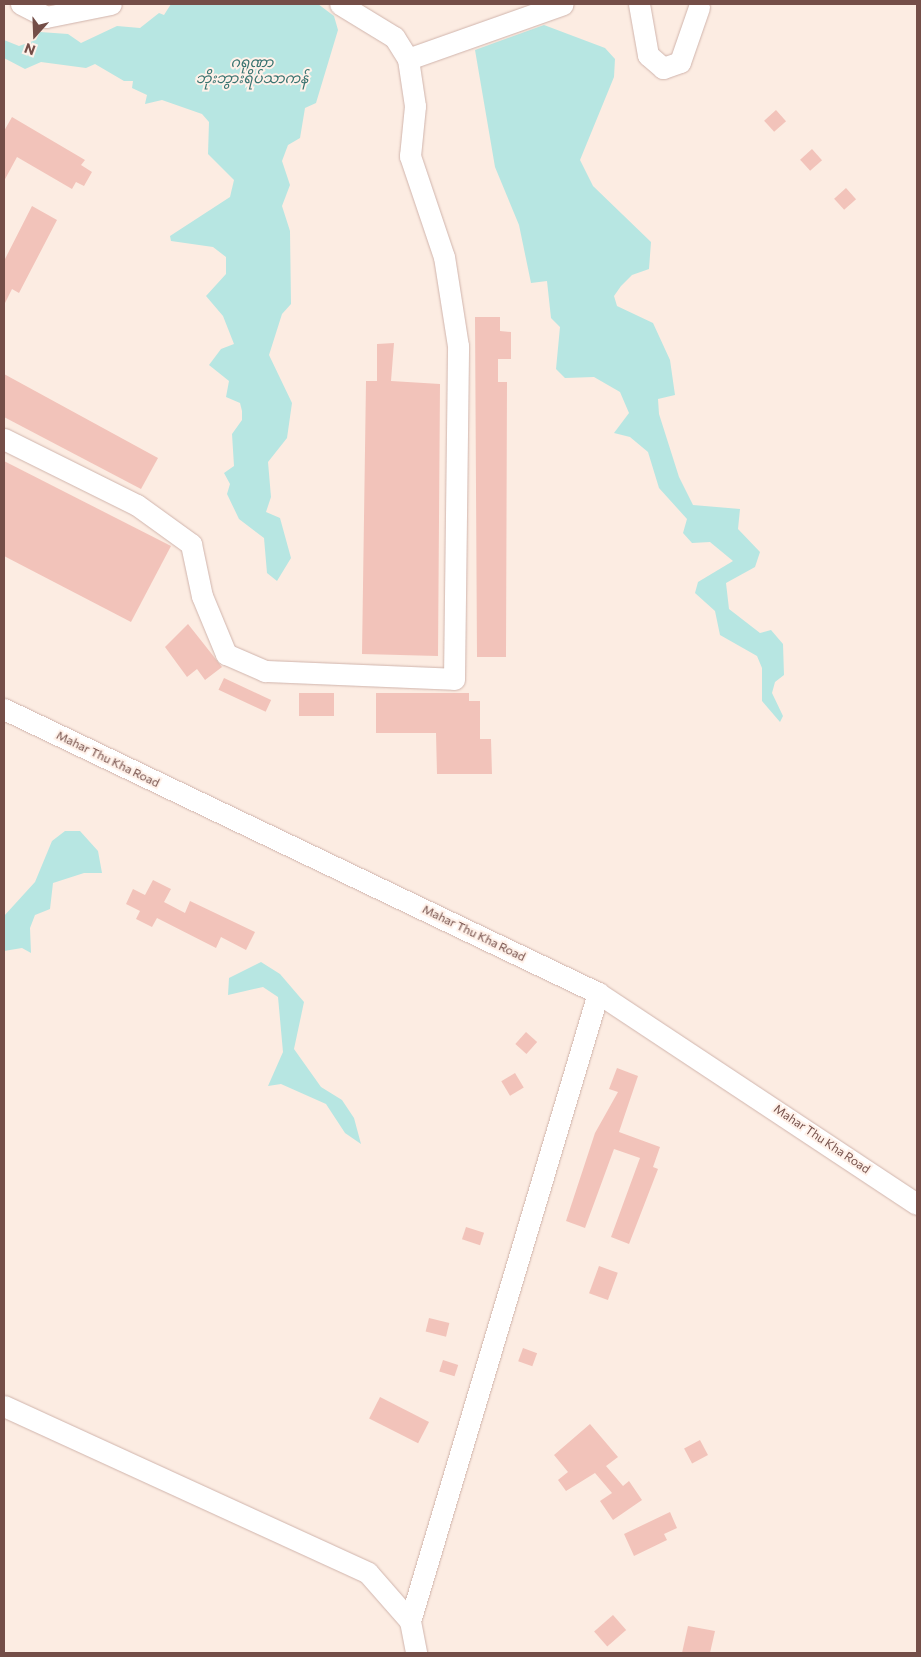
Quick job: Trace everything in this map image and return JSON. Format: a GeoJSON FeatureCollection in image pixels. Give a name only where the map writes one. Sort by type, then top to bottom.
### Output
{"type":"FeatureCollection","features":[{"type":"Feature","properties":{"kind":"street"},"geometry":{"type":"LineString","coordinates":[[21,4],[46,17],[111,4]]}},
{"type":"Feature","properties":{"kind":"street"},"geometry":{"type":"LineString","coordinates":[[4,439],[137,506],[191,544],[202,596],[226,654],[265,670],[454,679],[458,346],[444,258],[410,156],[415,106],[408,59],[394,37],[340,4]]}},
{"type":"Feature","properties":{"kind":"street"},"geometry":{"type":"LineString","coordinates":[[408,59],[563,4]]}},
{"type":"Feature","properties":{"kind":"street"},"geometry":{"type":"LineString","coordinates":[[639,4],[648,55],[663,68],[680,62],[699,7]]}},
{"type":"Feature","properties":{"kind":"street","name":"Mahar Thu Kha Road"},"geometry":{"type":"LineString","coordinates":[[4,708],[598,993],[917,1204]]}},
{"type":"Feature","properties":{"kind":"street"},"geometry":{"type":"LineString","coordinates":[[416,1653],[410,1621],[598,993]]}},
{"type":"Feature","properties":{"kind":"street"},"geometry":{"type":"LineString","coordinates":[[4,1406],[368,1573],[410,1621]]}},
{"type":"Feature","properties":{"kind":"water","name":"ဂရုဏာ ဘိုးဘွားရိပ်သာကန်"},"geometry":{"type":"Polygon","coordinates":[[[171,4],[318,4],[334,16],[338,30],[316,103],[305,108],[300,138],[288,145],[282,161],[290,185],[282,206],[290,231],[291,304],[282,314],[269,355],[292,403],[287,438],[268,462],[271,497],[266,512],[280,518],[291,558],[277,581],[267,573],[264,538],[239,519],[227,494],[230,484],[224,473],[234,466],[232,434],[242,420],[242,411],[240,403],[226,397],[229,381],[209,365],[221,349],[234,344],[223,316],[206,296],[226,274],[226,257],[213,247],[171,241],[170,236],[230,197],[234,180],[208,154],[209,122],[202,114],[162,100],[145,104],[147,95],[132,88],[133,81],[124,81],[95,64],[86,68],[41,62],[25,69],[4,58],[4,40],[19,46],[36,40],[40,32],[68,34],[81,43],[117,26],[140,28],[159,13],[164,15],[171,4]]]}},
{"type":"Feature","properties":{"kind":"water"},"geometry":{"type":"Polygon","coordinates":[[[544,25],[605,48],[615,59],[614,77],[580,160],[593,186],[651,242],[649,269],[632,275],[614,296],[617,306],[653,323],[670,360],[675,395],[658,399],[659,414],[679,477],[693,505],[740,509],[738,529],[760,552],[755,567],[726,583],[729,609],[760,633],[771,630],[783,644],[784,675],[775,682],[772,693],[783,716],[780,722],[762,701],[762,668],[757,656],[720,635],[715,611],[695,593],[698,582],[733,561],[710,542],[692,543],[683,533],[687,519],[659,488],[648,452],[630,437],[614,433],[629,413],[620,392],[594,377],[565,378],[556,369],[560,327],[551,318],[547,281],[531,283],[519,225],[495,167],[475,50],[544,25]]]}},
{"type":"Feature","properties":{"kind":"water"},"geometry":{"type":"Polygon","coordinates":[[[65,831],[80,831],[98,851],[102,873],[84,873],[53,883],[50,909],[35,915],[30,928],[31,953],[22,948],[4,951],[4,916],[35,882],[52,841],[65,831]]]}},
{"type":"Feature","properties":{"kind":"water"},"geometry":{"type":"Polygon","coordinates":[[[261,962],[280,974],[304,1002],[294,1049],[321,1087],[342,1100],[354,1118],[361,1144],[345,1133],[326,1104],[281,1084],[268,1086],[283,1052],[278,997],[263,987],[228,995],[229,978],[261,962]]]}},
{"type":"Feature","properties":{"kind":"building"},"geometry":{"type":"Polygon","coordinates":[[[776,110],[786,121],[774,132],[764,121],[776,110]]]}},
{"type":"Feature","properties":{"kind":"building"},"geometry":{"type":"Polygon","coordinates":[[[12,117],[85,160],[81,165],[92,172],[84,186],[76,182],[72,189],[17,157],[4,181],[4,131],[12,117]]]}},
{"type":"Feature","properties":{"kind":"building"},"geometry":{"type":"Polygon","coordinates":[[[812,149],[822,160],[810,171],[800,160],[812,149]]]}},
{"type":"Feature","properties":{"kind":"building"},"geometry":{"type":"Polygon","coordinates":[[[846,188],[856,199],[844,210],[834,199],[846,188]]]}},
{"type":"Feature","properties":{"kind":"building"},"geometry":{"type":"Polygon","coordinates":[[[32,206],[57,220],[19,293],[12,289],[4,305],[4,261],[32,206]]]}},
{"type":"Feature","properties":{"kind":"building"},"geometry":{"type":"Polygon","coordinates":[[[475,317],[500,317],[500,331],[511,332],[511,359],[498,359],[498,382],[507,382],[506,657],[477,657],[475,317]]]}},
{"type":"Feature","properties":{"kind":"building"},"geometry":{"type":"Polygon","coordinates":[[[394,343],[391,381],[440,384],[438,656],[362,654],[366,381],[377,381],[377,344],[394,343]]]}},
{"type":"Feature","properties":{"kind":"building"},"geometry":{"type":"Polygon","coordinates":[[[4,374],[158,458],[141,489],[4,417],[4,374]]]}},
{"type":"Feature","properties":{"kind":"building"},"geometry":{"type":"Polygon","coordinates":[[[4,461],[171,546],[131,622],[4,556],[4,461]]]}},
{"type":"Feature","properties":{"kind":"building"},"geometry":{"type":"Polygon","coordinates":[[[188,624],[222,667],[205,680],[197,669],[187,677],[165,647],[188,624]]]}},
{"type":"Feature","properties":{"kind":"building"},"geometry":{"type":"Polygon","coordinates":[[[224,678],[271,700],[266,712],[219,690],[224,678]]]}},
{"type":"Feature","properties":{"kind":"building"},"geometry":{"type":"Polygon","coordinates":[[[299,693],[334,693],[334,716],[299,716],[299,693]]]}},
{"type":"Feature","properties":{"kind":"building"},"geometry":{"type":"Polygon","coordinates":[[[376,693],[469,693],[469,701],[480,701],[480,739],[491,739],[492,774],[437,774],[436,733],[376,733],[376,693]]]}},
{"type":"Feature","properties":{"kind":"building"},"geometry":{"type":"Polygon","coordinates":[[[153,880],[171,889],[164,902],[185,913],[190,901],[255,932],[246,950],[221,937],[216,948],[157,918],[152,927],[136,919],[140,911],[126,904],[133,889],[145,895],[153,880]]]}},
{"type":"Feature","properties":{"kind":"building"},"geometry":{"type":"Polygon","coordinates":[[[526,1032],[537,1042],[526,1054],[515,1044],[526,1032]]]}},
{"type":"Feature","properties":{"kind":"building"},"geometry":{"type":"Polygon","coordinates":[[[617,1068],[638,1076],[619,1132],[660,1147],[653,1167],[658,1169],[629,1244],[611,1237],[640,1158],[614,1149],[585,1228],[566,1221],[595,1133],[618,1092],[609,1089],[617,1068]]]}},
{"type":"Feature","properties":{"kind":"building"},"geometry":{"type":"Polygon","coordinates":[[[515,1073],[524,1088],[510,1096],[501,1081],[515,1073]]]}},
{"type":"Feature","properties":{"kind":"building"},"geometry":{"type":"Polygon","coordinates":[[[466,1227],[484,1233],[480,1245],[462,1239],[466,1227]]]}},
{"type":"Feature","properties":{"kind":"building"},"geometry":{"type":"Polygon","coordinates":[[[599,1266],[618,1273],[608,1300],[589,1293],[599,1266]]]}},
{"type":"Feature","properties":{"kind":"building"},"geometry":{"type":"Polygon","coordinates":[[[429,1318],[449,1323],[446,1337],[426,1332],[429,1318]]]}},
{"type":"Feature","properties":{"kind":"building"},"geometry":{"type":"Polygon","coordinates":[[[523,1348],[537,1353],[532,1366],[518,1361],[523,1348]]]}},
{"type":"Feature","properties":{"kind":"building"},"geometry":{"type":"Polygon","coordinates":[[[443,1360],[458,1365],[455,1376],[439,1371],[443,1360]]]}},
{"type":"Feature","properties":{"kind":"building"},"geometry":{"type":"Polygon","coordinates":[[[380,1397],[429,1422],[418,1443],[369,1418],[380,1397]]]}},
{"type":"Feature","properties":{"kind":"building"},"geometry":{"type":"Polygon","coordinates":[[[590,1424],[618,1457],[606,1466],[623,1486],[629,1481],[642,1500],[613,1520],[600,1501],[612,1493],[595,1473],[566,1491],[558,1480],[568,1472],[554,1455],[590,1424]]]}},
{"type":"Feature","properties":{"kind":"building"},"geometry":{"type":"Polygon","coordinates":[[[700,1440],[708,1455],[692,1463],[684,1448],[700,1440]]]}},
{"type":"Feature","properties":{"kind":"building"},"geometry":{"type":"Polygon","coordinates":[[[670,1512],[677,1528],[664,1534],[667,1540],[634,1556],[624,1534],[670,1512]]]}},
{"type":"Feature","properties":{"kind":"building"},"geometry":{"type":"Polygon","coordinates":[[[613,1615],[626,1630],[607,1646],[594,1631],[613,1615]]]}},
{"type":"Feature","properties":{"kind":"building"},"geometry":{"type":"Polygon","coordinates":[[[688,1626],[715,1631],[710,1653],[682,1653],[688,1626]]]}}]}
